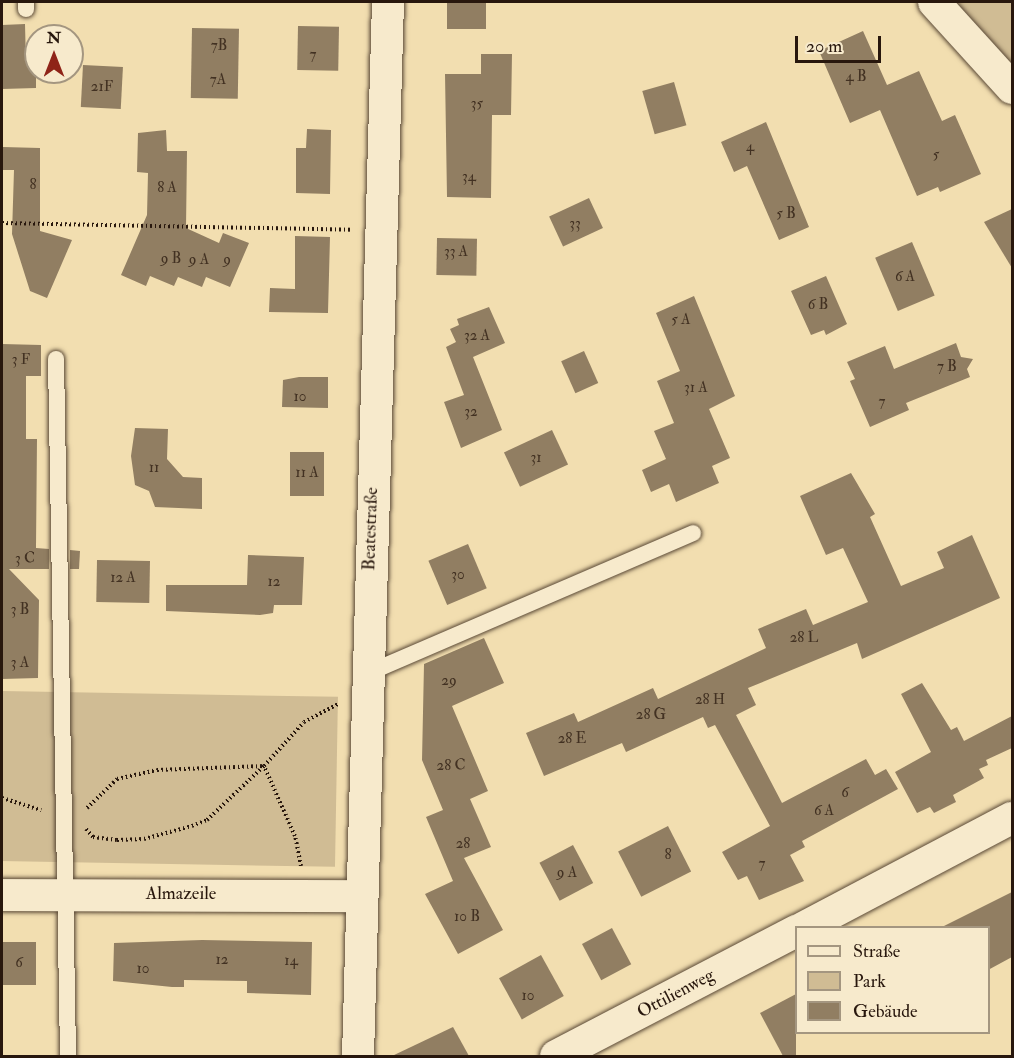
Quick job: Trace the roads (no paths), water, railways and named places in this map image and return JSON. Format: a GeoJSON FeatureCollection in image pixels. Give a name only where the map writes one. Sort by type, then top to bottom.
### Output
{"type":"FeatureCollection","features":[{"type":"Feature","properties":{"kind":"street","name":"Beatestraße"},"geometry":{"type":"LineString","coordinates":[[358,1056],[365,682],[388,2]]}},
{"type":"Feature","properties":{"kind":"street"},"geometry":{"type":"LineString","coordinates":[[934,2],[1012,88]]}},
{"type":"Feature","properties":{"kind":"street"},"geometry":{"type":"LineString","coordinates":[[805,926],[1012,818]]}},
{"type":"Feature","properties":{"kind":"street","name":"Almazeile"},"geometry":{"type":"LineString","coordinates":[[2,895],[66,893],[360,896]]}},
{"type":"Feature","properties":{"kind":"street","name":"Ottilienweg"},"geometry":{"type":"LineString","coordinates":[[556,1056],[795,932]]}},
{"type":"Feature","properties":{"kind":"lane"},"geometry":{"type":"LineString","coordinates":[[56,359],[71,818],[66,893],[68,1056]]}},
{"type":"Feature","properties":{"kind":"lane"},"geometry":{"type":"LineString","coordinates":[[365,682],[693,533]]}}]}
